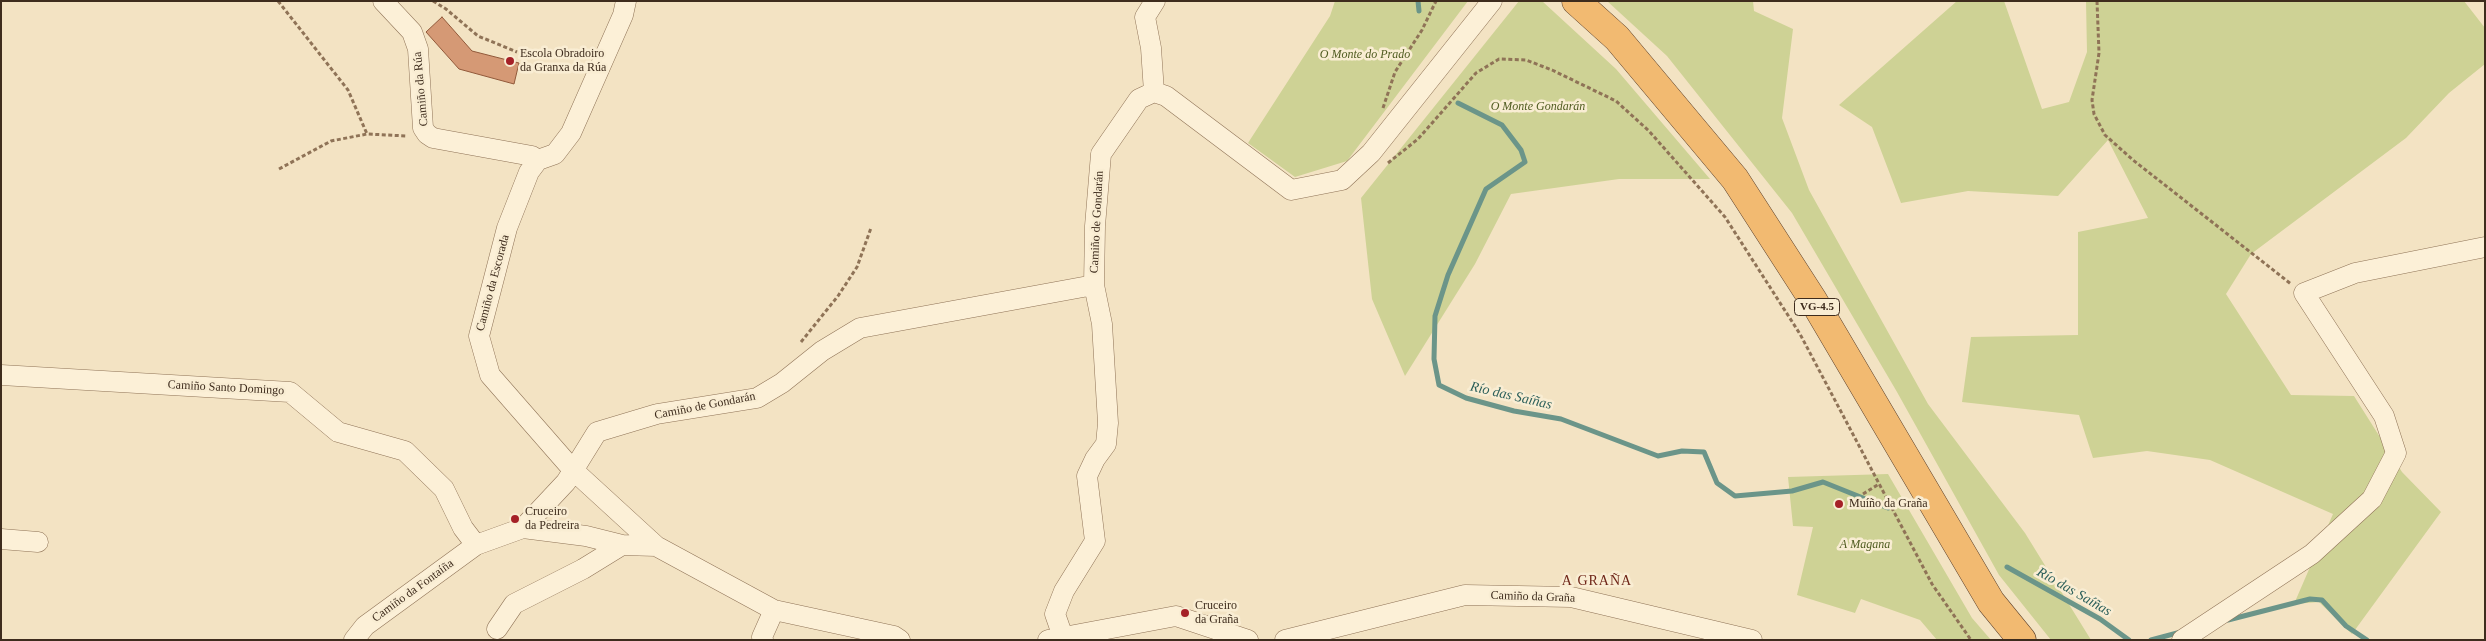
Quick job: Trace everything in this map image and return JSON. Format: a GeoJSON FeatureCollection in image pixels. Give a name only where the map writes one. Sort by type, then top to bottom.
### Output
{"type":"FeatureCollection","features":[{"type":"Feature","properties":{"kind":"highway","name":"VG-4.5"},"geometry":{"type":"LineString","coordinates":[[1576,1],[1617,38],[1736,178],[1813,300],[1991,602],[2022,640]]}},
{"type":"Feature","properties":{"kind":"street","name":"Camiño da Rúa"},"geometry":{"type":"LineString","coordinates":[[383,1],[412,32],[418,49],[423,128],[433,138],[532,156],[538,160]]}},
{"type":"Feature","properties":{"kind":"street"},"geometry":{"type":"LineString","coordinates":[[538,160],[555,154],[572,133],[623,15],[626,1]]}},
{"type":"Feature","properties":{"kind":"street"},"geometry":{"type":"LineString","coordinates":[[1155,1],[1145,16],[1151,48],[1154,92],[1166,96],[1291,190],[1342,180],[1382,139],[1492,1]]}},
{"type":"Feature","properties":{"kind":"street","name":"Camiño de Gondarán"},"geometry":{"type":"LineString","coordinates":[[523,528],[554,496],[597,432],[657,414],[758,398],[782,383],[822,352],[860,328],[1094,285],[1101,154],[1139,99],[1154,92]]}},
{"type":"Feature","properties":{"kind":"street","name":"Camiño da Escorada"},"geometry":{"type":"LineString","coordinates":[[538,160],[529,172],[507,228],[479,336],[490,375],[573,470],[656,546]]}},
{"type":"Feature","properties":{"kind":"street"},"geometry":{"type":"LineString","coordinates":[[2182,640],[2312,554],[2372,499],[2396,453],[2384,416],[2304,293],[2355,273],[2485,247]]}},
{"type":"Feature","properties":{"kind":"street"},"geometry":{"type":"LineString","coordinates":[[1094,285],[1102,324],[1108,423],[1106,444],[1087,476],[1095,541],[1064,591],[1055,614],[1056,638],[1176,616],[1248,640]]}},
{"type":"Feature","properties":{"kind":"street","name":"Camiño Santo Domingo"},"geometry":{"type":"LineString","coordinates":[[1,375],[290,392],[338,432],[405,451],[444,489],[463,528],[476,545]]}},
{"type":"Feature","properties":{"kind":"street"},"geometry":{"type":"LineString","coordinates":[[523,528],[586,536],[622,545],[656,546],[774,610],[894,636],[900,640]]}},
{"type":"Feature","properties":{"kind":"street","name":"Camiño da Fontaíña"},"geometry":{"type":"LineString","coordinates":[[354,640],[365,626],[476,545],[523,528]]}},
{"type":"Feature","properties":{"kind":"street"},"geometry":{"type":"LineString","coordinates":[[1,539],[38,542]]}},
{"type":"Feature","properties":{"kind":"street"},"geometry":{"type":"LineString","coordinates":[[497,629],[514,604],[583,569],[622,545]]}},
{"type":"Feature","properties":{"kind":"street","name":"Camiño da Graña"},"geometry":{"type":"LineString","coordinates":[[1285,640],[1465,595],[1571,597],[1752,640]]}},
{"type":"Feature","properties":{"kind":"street"},"geometry":{"type":"LineString","coordinates":[[763,640],[762,637],[774,610]]}},
{"type":"Feature","properties":{"kind":"path"},"geometry":{"type":"LineString","coordinates":[[278,1],[348,90],[367,134]]}},
{"type":"Feature","properties":{"kind":"path"},"geometry":{"type":"LineString","coordinates":[[433,1],[446,9],[478,36],[517,52]]}},
{"type":"Feature","properties":{"kind":"path"},"geometry":{"type":"LineString","coordinates":[[1382,139],[1383,106],[1396,72],[1422,30],[1436,1]]}},
{"type":"Feature","properties":{"kind":"path"},"geometry":{"type":"LineString","coordinates":[[2097,1],[2099,53],[2092,100],[2094,114],[2105,135],[2133,160],[2304,293]]}},
{"type":"Feature","properties":{"kind":"path"},"geometry":{"type":"LineString","coordinates":[[1384,167],[1418,139],[1476,73],[1499,59],[1526,60],[1535,63],[1616,101],[1649,131],[1725,217],[1800,334],[1932,584],[1972,640]]}},
{"type":"Feature","properties":{"kind":"path"},"geometry":{"type":"LineString","coordinates":[[279,169],[330,141],[367,134],[433,138]]}},
{"type":"Feature","properties":{"kind":"path"},"geometry":{"type":"LineString","coordinates":[[800,343],[838,296],[858,267],[871,228]]}},
{"type":"Feature","properties":{"kind":"path"},"geometry":{"type":"LineString","coordinates":[[1863,494],[1879,484]]}},
{"type":"Feature","properties":{"kind":"green space","name":"O Monte do Prado"},"geometry":{"type":"Polygon","coordinates":[[[1335,1],[1468,1],[1347,161],[1295,177],[1248,143],[1330,16],[1335,1]]]}},
{"type":"Feature","properties":{"kind":"green space","name":"O Monte Gondarán"},"geometry":{"type":"Polygon","coordinates":[[[1519,1],[1542,1],[1616,69],[1710,179],[1619,179],[1511,194],[1475,264],[1405,376],[1372,299],[1361,198],[1519,1]]]}},
{"type":"Feature","properties":{"kind":"green space"},"geometry":{"type":"Polygon","coordinates":[[[1607,1],[1753,1],[1754,11],[1793,29],[1782,118],[1809,190],[1928,404],[2025,533],[2091,640],[2051,640],[1999,575],[1897,392],[1792,213],[1667,56],[1607,1]]]}},
{"type":"Feature","properties":{"kind":"green space"},"geometry":{"type":"Polygon","coordinates":[[[1957,1],[2004,1],[2042,109],[2069,102],[2087,52],[2086,1],[2464,1],[2485,28],[2485,64],[2449,93],[2406,138],[2251,254],[2226,294],[2291,395],[2354,396],[2402,472],[2441,512],[2352,634],[2319,602],[2294,604],[2333,514],[2210,460],[2147,451],[2093,458],[2079,415],[1962,402],[1971,337],[2078,335],[2078,232],[2148,218],[2108,140],[2058,196],[1968,191],[1901,203],[1872,127],[1839,105],[1957,1]]]}},
{"type":"Feature","properties":{"kind":"green space","name":"A Magana"},"geometry":{"type":"Polygon","coordinates":[[[1888,474],[1972,618],[1991,640],[1937,640],[1920,620],[1861,599],[1855,613],[1797,595],[1813,527],[1793,526],[1788,477],[1888,474]]]}},
{"type":"Feature","properties":{"kind":"building"},"geometry":{"type":"Polygon","coordinates":[[[442,17],[472,51],[519,63],[514,84],[459,69],[426,32],[442,17]]]}},
{"type":"Feature","properties":{"kind":"waterway","name":"Río das Saíñas"},"geometry":{"type":"LineString","coordinates":[[1418,1],[1419,11]]}},
{"type":"Feature","properties":{"kind":"waterway","name":"Río das Saíñas"},"geometry":{"type":"LineString","coordinates":[[1458,103],[1502,125],[1521,150],[1525,162],[1486,189],[1448,275],[1435,316],[1434,359],[1439,385],[1466,398],[1514,411],[1561,419],[1658,456],[1682,451],[1704,452],[1717,483],[1735,496],[1792,491],[1823,482],[1888,508]]}},
{"type":"Feature","properties":{"kind":"waterway","name":"Río das Saíñas"},"geometry":{"type":"LineString","coordinates":[[2007,567],[2100,619],[2129,640]]}},
{"type":"Feature","properties":{"kind":"waterway","name":"Río das Saíñas"},"geometry":{"type":"LineString","coordinates":[[2228,620],[2310,599],[2322,600],[2346,626],[2367,640]]}},
{"type":"Feature","properties":{"kind":"waterway","name":"Río das Saíñas"},"geometry":{"type":"LineString","coordinates":[[2151,640],[2181,632]]}},
{"type":"Feature","properties":{"kind":"place","name":"Escola Obradoiro da Granxa da Rúa"},"geometry":{"type":"Point","coordinates":[510,61]}},
{"type":"Feature","properties":{"kind":"place","name":"Muíño da Graña"},"geometry":{"type":"Point","coordinates":[1839,504]}},
{"type":"Feature","properties":{"kind":"place","name":"Cruceiro da Pedreira"},"geometry":{"type":"Point","coordinates":[515,519]}},
{"type":"Feature","properties":{"kind":"place","name":"Cruceiro da Graña"},"geometry":{"type":"Point","coordinates":[1185,613]}},
{"type":"Feature","properties":{"kind":"district","name":"A GRAÑA"},"geometry":{"type":"Point","coordinates":[1597,581]}}]}
